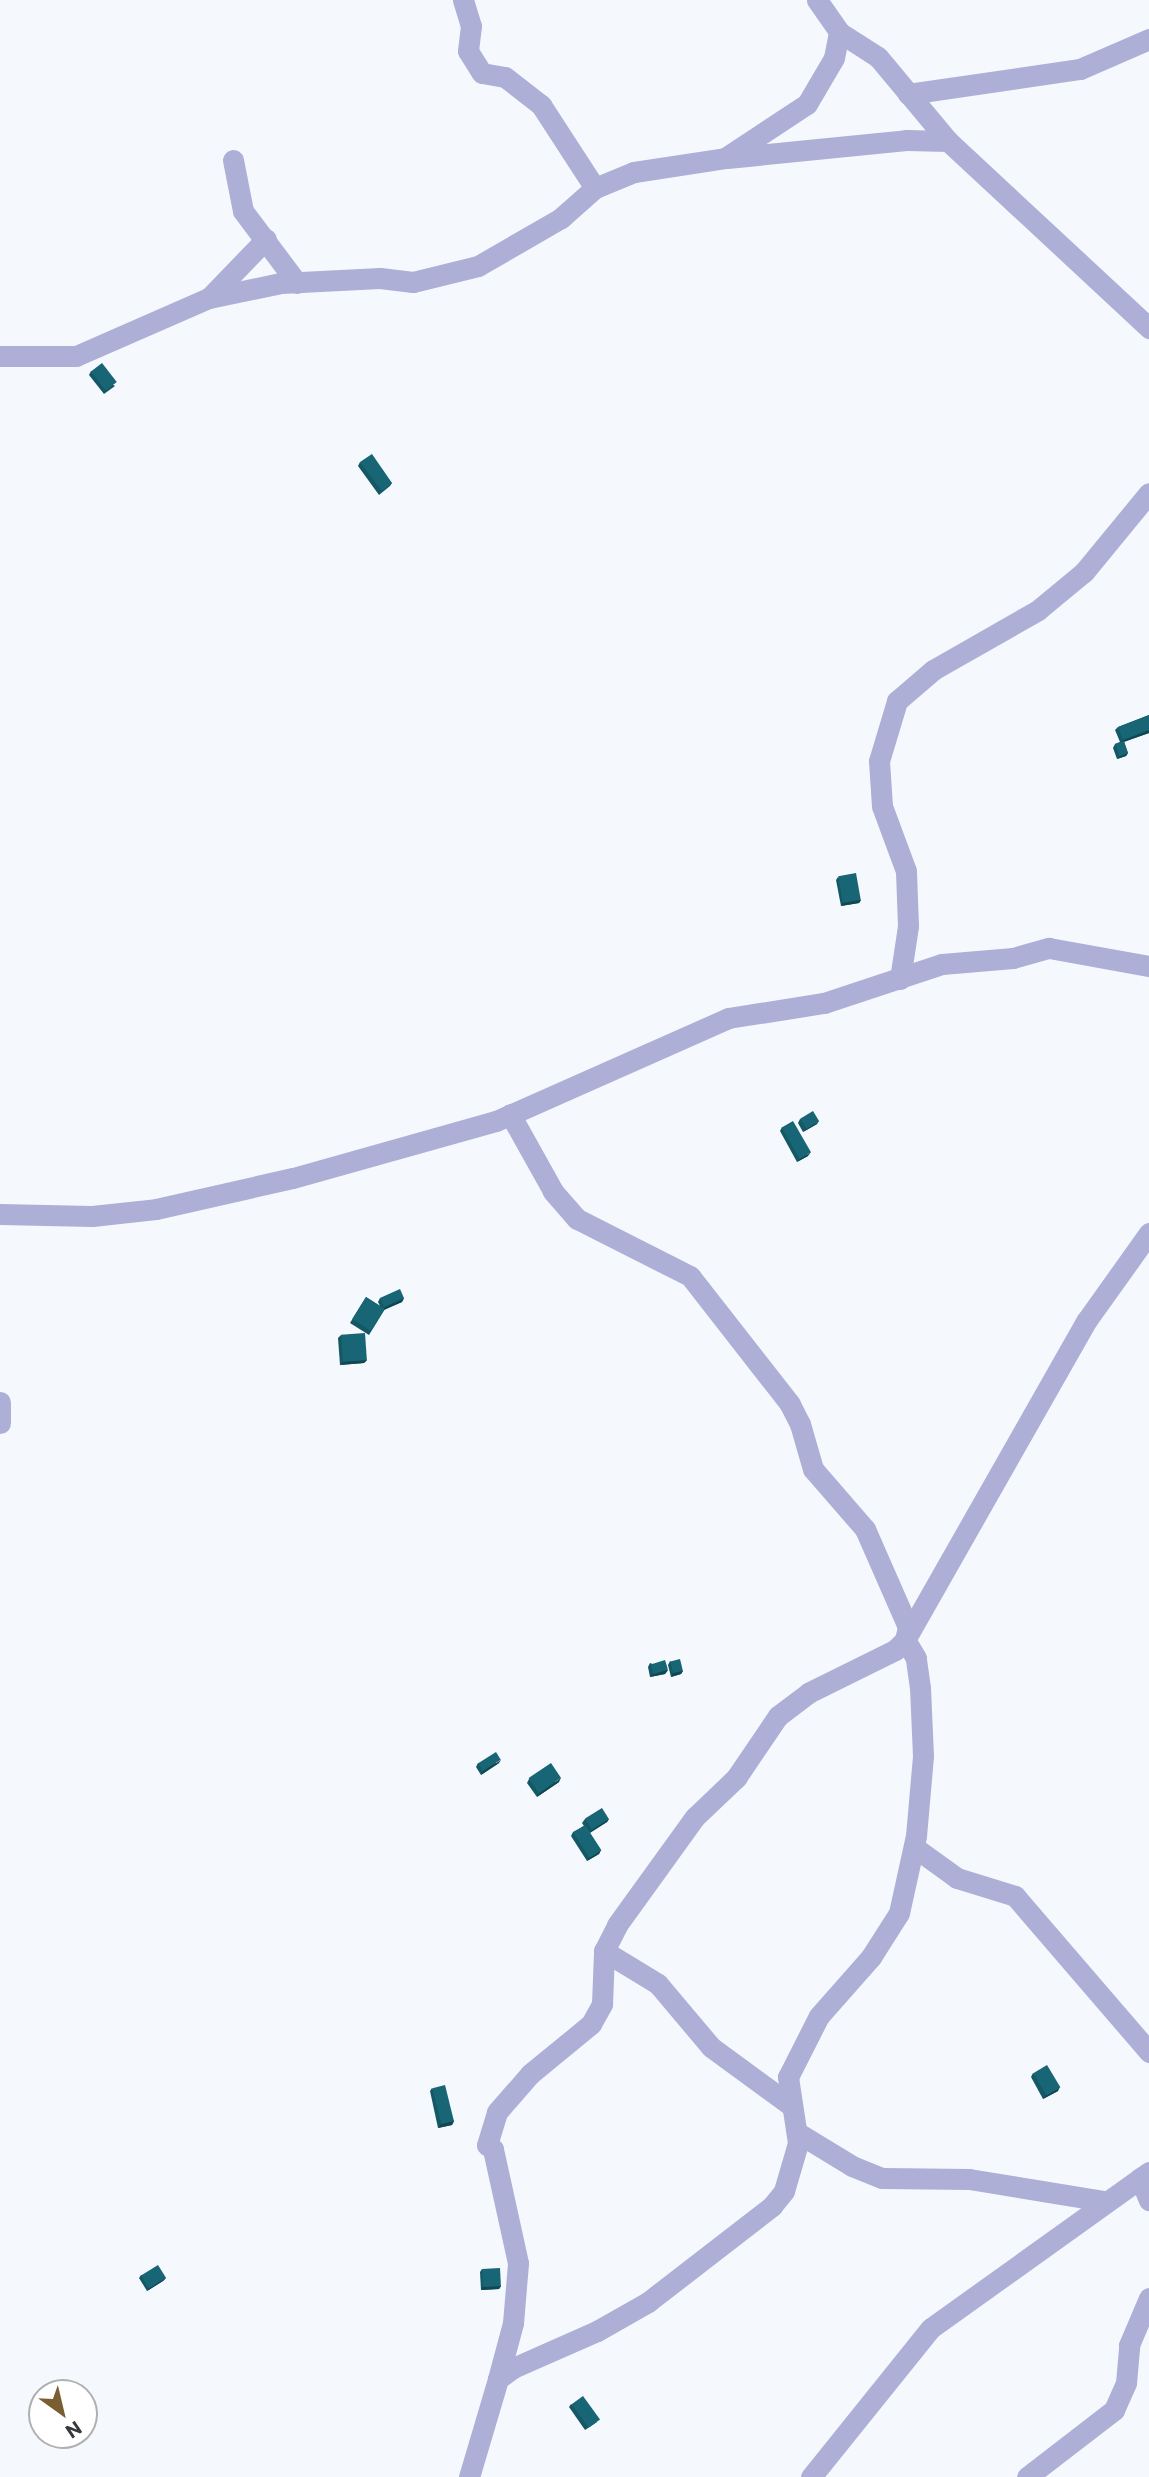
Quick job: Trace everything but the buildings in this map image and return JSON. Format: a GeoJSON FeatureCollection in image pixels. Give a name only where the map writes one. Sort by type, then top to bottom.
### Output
{"type":"FeatureCollection","features":[{"type":"Feature","properties":{"kind":"street"},"geometry":{"type":"LineString","coordinates":[[463,0],[471,26],[468,51],[482,73],[505,77],[541,105],[596,188]]}},
{"type":"Feature","properties":{"kind":"street"},"geometry":{"type":"LineString","coordinates":[[817,0],[839,32],[878,57],[948,141],[1149,328]]}},
{"type":"Feature","properties":{"kind":"street"},"geometry":{"type":"LineString","coordinates":[[725,158],[807,104],[834,58],[839,32]]}},
{"type":"Feature","properties":{"kind":"street"},"geometry":{"type":"LineString","coordinates":[[908,94],[1080,69],[1149,39]]}},
{"type":"Feature","properties":{"kind":"street"},"geometry":{"type":"LineString","coordinates":[[0,356],[76,356],[209,298],[297,283],[380,278],[413,282],[445,277],[478,265],[561,218],[596,188],[634,172],[725,158],[906,140],[948,141]]}},
{"type":"Feature","properties":{"kind":"street"},"geometry":{"type":"LineString","coordinates":[[233,160],[243,211],[297,283]]}},
{"type":"Feature","properties":{"kind":"street"},"geometry":{"type":"LineString","coordinates":[[209,298],[266,239]]}},
{"type":"Feature","properties":{"kind":"street"},"geometry":{"type":"LineString","coordinates":[[900,979],[908,926],[906,870],[881,806],[879,761],[897,701],[933,670],[1038,610],[1084,572],[1149,493]]}},
{"type":"Feature","properties":{"kind":"street"},"geometry":{"type":"LineString","coordinates":[[0,1214],[92,1216],[156,1209],[293,1178],[510,1114],[709,1024],[824,1003],[942,964],[1013,958],[1049,948],[1149,966]]}},
{"type":"Feature","properties":{"kind":"street"},"geometry":{"type":"LineString","coordinates":[[498,2379],[513,2368],[597,2331],[648,2302],[772,2206],[790,2175],[798,2133],[789,2105],[788,2077],[805,2036],[871,1956],[899,1913],[914,1847],[922,1792],[922,1715],[916,1658],[905,1640],[908,1627],[873,1543],[813,1469],[800,1424],[790,1404],[690,1276],[609,1231],[577,1219],[553,1191],[510,1114]]}},
{"type":"Feature","properties":{"kind":"street"},"geometry":{"type":"LineString","coordinates":[[469,2477],[513,2323],[518,2263],[494,2156],[487,2145],[491,2126],[516,2087],[591,2024],[602,2004],[604,1951],[633,1901],[695,1817],[736,1778],[778,1716],[807,1693],[895,1650],[905,1640],[1087,1320],[1149,1233]]}},
{"type":"Feature","properties":{"kind":"street"},"geometry":{"type":"LineString","coordinates":[[0,1402],[0,1423]]}},
{"type":"Feature","properties":{"kind":"street"},"geometry":{"type":"LineString","coordinates":[[914,1847],[957,1878],[1015,1896],[1149,2052]]}},
{"type":"Feature","properties":{"kind":"street"},"geometry":{"type":"LineString","coordinates":[[604,1951],[658,1984],[711,2047],[789,2105]]}},
{"type":"Feature","properties":{"kind":"street"},"geometry":{"type":"LineString","coordinates":[[798,2133],[852,2166],[883,2178],[970,2179],[1104,2201]]}},
{"type":"Feature","properties":{"kind":"street"},"geometry":{"type":"LineString","coordinates":[[811,2477],[931,2328],[1035,2258],[1104,2201],[1145,2175],[1149,2200]]}},
{"type":"Feature","properties":{"kind":"street"},"geometry":{"type":"LineString","coordinates":[[1027,2477],[1114,2410],[1126,2383],[1129,2345],[1149,2298]]}}]}
